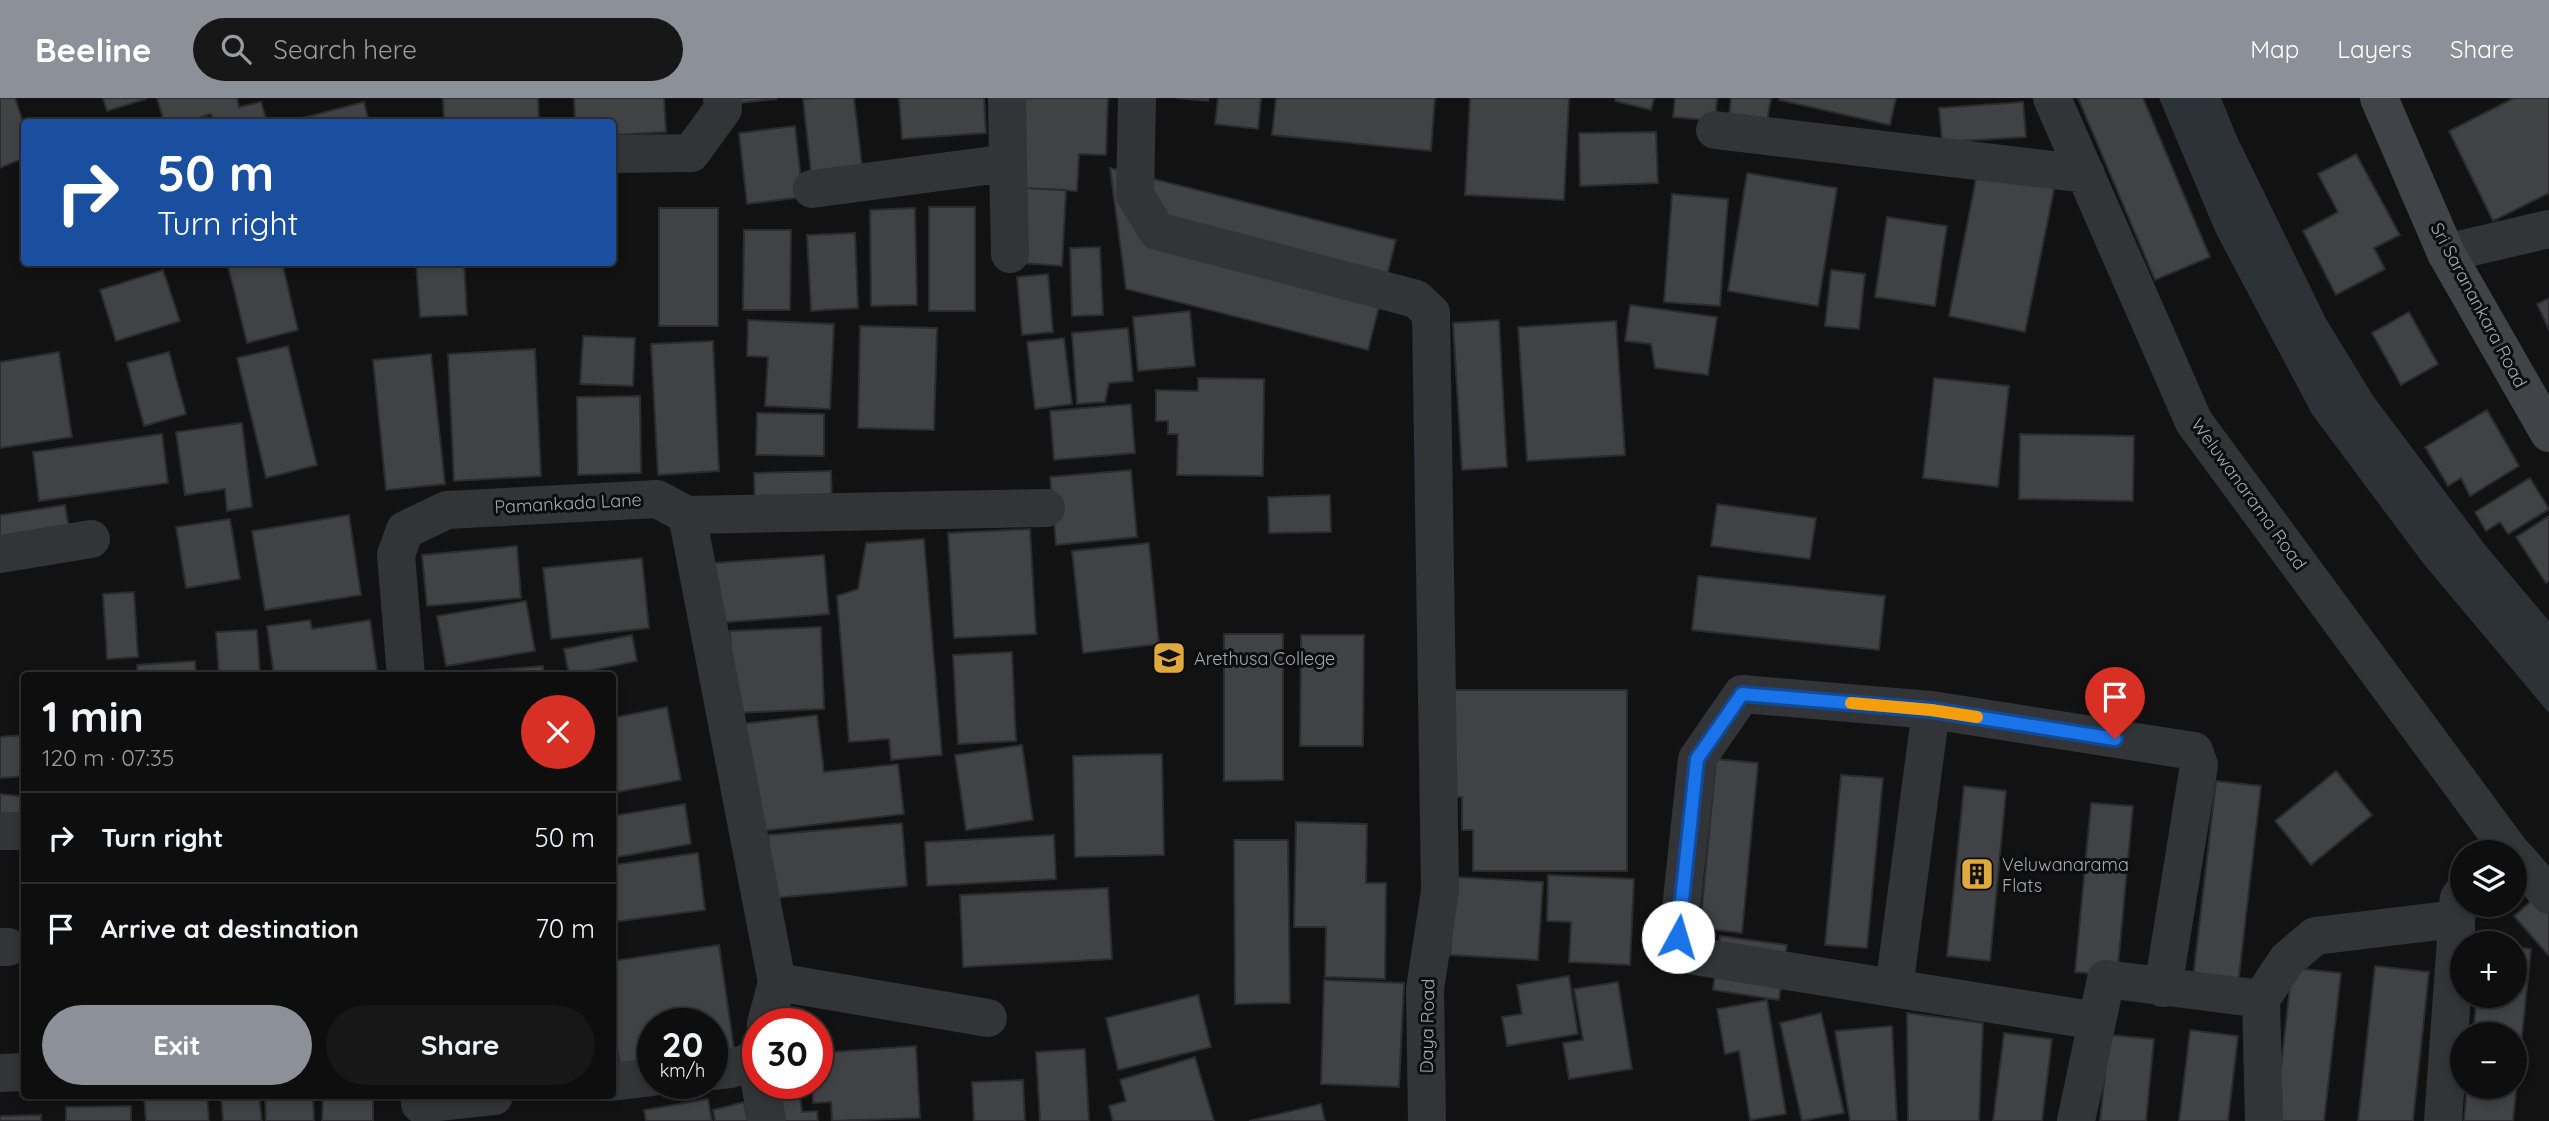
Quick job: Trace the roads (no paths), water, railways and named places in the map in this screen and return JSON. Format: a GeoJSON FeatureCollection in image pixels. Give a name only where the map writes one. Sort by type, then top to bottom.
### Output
{"type":"FeatureCollection","features":[{"type":"Feature","properties":{"kind":"main road","name":"Sri Saranankara Road"},"geometry":{"type":"LineString","coordinates":[[2379,98],[2446,253],[2549,433]]}},
{"type":"Feature","properties":{"kind":"street"},"geometry":{"type":"LineString","coordinates":[[616,154],[691,153],[723,109],[722,98]]}},
{"type":"Feature","properties":{"kind":"street"},"geometry":{"type":"LineString","coordinates":[[1007,98],[1010,254]]}},
{"type":"Feature","properties":{"kind":"street","name":"Daya Road"},"geometry":{"type":"LineString","coordinates":[[1137,98],[1135,195],[1157,232],[1416,299],[1431,313],[1440,891],[1425,989],[1427,1121]]}},
{"type":"Feature","properties":{"kind":"street","name":"Weluwanarama Road"},"geometry":{"type":"LineString","coordinates":[[2052,98],[2194,422],[2498,840]]}},
{"type":"Feature","properties":{"kind":"street"},"geometry":{"type":"LineString","coordinates":[[1715,130],[2086,174]]}},
{"type":"Feature","properties":{"kind":"street"},"geometry":{"type":"LineString","coordinates":[[813,189],[1008,163]]}},
{"type":"Feature","properties":{"kind":"street"},"geometry":{"type":"LineString","coordinates":[[2446,253],[2549,229]]}},
{"type":"Feature","properties":{"kind":"street","name":"Pamankada Lane"},"geometry":{"type":"LineString","coordinates":[[406,672],[396,555],[405,530],[447,510],[657,499],[687,516]]}},
{"type":"Feature","properties":{"kind":"street"},"geometry":{"type":"LineString","coordinates":[[770,1008],[777,982],[687,516],[1046,508]]}},
{"type":"Feature","properties":{"kind":"street"},"geometry":{"type":"LineString","coordinates":[[0,554],[91,539]]}},
{"type":"Feature","properties":{"kind":"street"},"geometry":{"type":"LineString","coordinates":[[2097,1021],[1695,956],[1678,937],[1697,759],[1742,694],[1931,710],[2194,751],[2199,765],[2163,988]]}},
{"type":"Feature","properties":{"kind":"street"},"geometry":{"type":"LineString","coordinates":[[1894,988],[1931,710]]}},
{"type":"Feature","properties":{"kind":"street"},"geometry":{"type":"LineString","coordinates":[[0,831],[21,831]]}},
{"type":"Feature","properties":{"kind":"street","name":"Weluwanarama Road"},"geometry":{"type":"LineString","coordinates":[[2527,872],[2549,895]]}},
{"type":"Feature","properties":{"kind":"street"},"geometry":{"type":"LineString","coordinates":[[2264,1121],[2261,999],[2287,960],[2315,936],[2450,908]]}},
{"type":"Feature","properties":{"kind":"street"},"geometry":{"type":"LineString","coordinates":[[2443,1121],[2458,917]]}},
{"type":"Feature","properties":{"kind":"street"},"geometry":{"type":"LineString","coordinates":[[2076,1121],[2106,979],[2261,999]]}},
{"type":"Feature","properties":{"kind":"street"},"geometry":{"type":"LineString","coordinates":[[777,982],[988,1018]]}},
{"type":"Feature","properties":{"kind":"street"},"geometry":{"type":"LineString","coordinates":[[0,1073],[21,1072]]}},
{"type":"Feature","properties":{"kind":"street"},"geometry":{"type":"LineString","coordinates":[[616,1082],[637,1079]]}},
{"type":"Feature","properties":{"kind":"street"},"geometry":{"type":"LineString","coordinates":[[420,1107],[474,1099]]}},
{"type":"Feature","properties":{"kind":"street"},"geometry":{"type":"LineString","coordinates":[[763,1099],[767,1121]]}},
{"type":"Feature","properties":{"kind":"place","name":"Arethusa College"},"geometry":{"type":"Point","coordinates":[1169,658]}},
{"type":"Feature","properties":{"kind":"place","name":"Veluwanarama Flats"},"geometry":{"type":"Point","coordinates":[1977,874]}}]}
